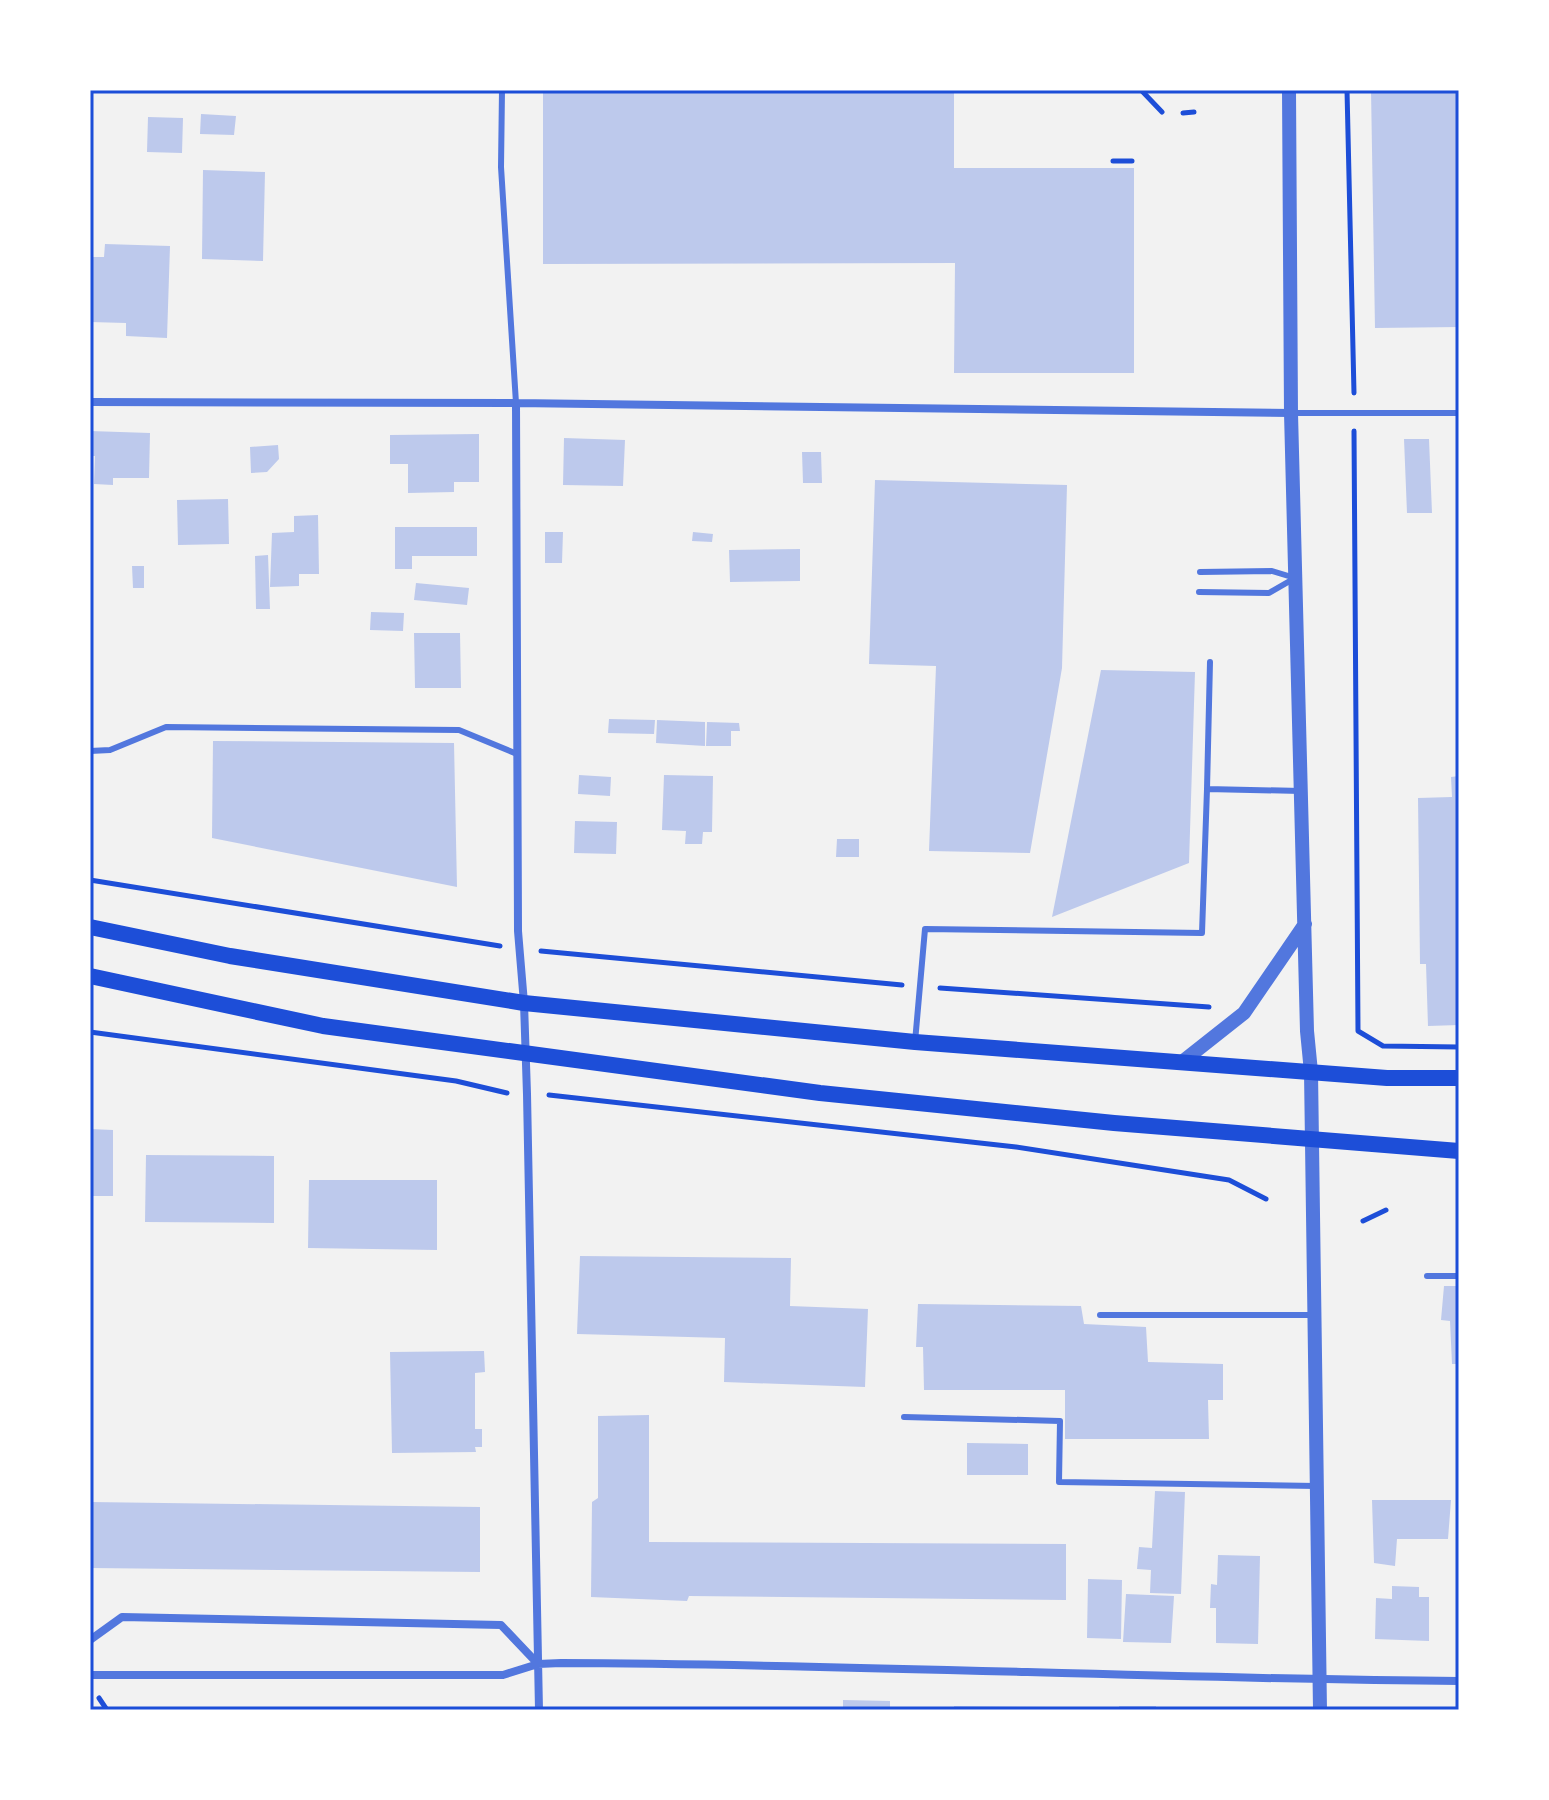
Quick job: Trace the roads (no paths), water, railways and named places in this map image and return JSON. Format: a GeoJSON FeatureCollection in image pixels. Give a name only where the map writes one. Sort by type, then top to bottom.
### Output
{"type":"FeatureCollection","features":[{"type":"Feature","properties":{"kind":"main road"},"geometry":{"type":"LineString","coordinates":[[90,927],[230,956],[524,1003],[915,1042],[1387,1078],[1459,1078]]}},
{"type":"Feature","properties":{"kind":"main road"},"geometry":{"type":"LineString","coordinates":[[90,976],[323,1026],[820,1093],[1311,1140],[1459,1151]]}},
{"type":"Feature","properties":{"kind":"street"},"geometry":{"type":"LineString","coordinates":[[1289,90],[1291,413],[1307,1031],[1311,1072],[1320,1710]]}},
{"type":"Feature","properties":{"kind":"street"},"geometry":{"type":"LineString","coordinates":[[90,402],[516,403],[1291,413]]}},
{"type":"Feature","properties":{"kind":"street"},"geometry":{"type":"LineString","coordinates":[[516,403],[520,949],[527,1094],[539,1710]]}},
{"type":"Feature","properties":{"kind":"street"},"geometry":{"type":"LineString","coordinates":[[1182,1062],[1244,1013],[1305,924]]}},
{"type":"Feature","properties":{"kind":"street"},"geometry":{"type":"LineString","coordinates":[[90,1640],[122,1617],[501,1625],[538,1664]]}},
{"type":"Feature","properties":{"kind":"street"},"geometry":{"type":"LineString","coordinates":[[90,1675],[503,1675],[538,1664],[758,1663],[1320,1680],[1459,1681]]}},
{"type":"Feature","properties":{"kind":"lane"},"geometry":{"type":"LineString","coordinates":[[502,90],[501,167],[516,403]]}},
{"type":"Feature","properties":{"kind":"lane"},"geometry":{"type":"LineString","coordinates":[[1291,413],[1459,413]]}},
{"type":"Feature","properties":{"kind":"lane"},"geometry":{"type":"LineString","coordinates":[[1200,572],[1272,571],[1295,578]]}},
{"type":"Feature","properties":{"kind":"lane"},"geometry":{"type":"LineString","coordinates":[[1199,592],[1269,593],[1295,578]]}},
{"type":"Feature","properties":{"kind":"lane"},"geometry":{"type":"LineString","coordinates":[[915,1042],[925,929],[1202,933],[1210,662]]}},
{"type":"Feature","properties":{"kind":"lane"},"geometry":{"type":"LineString","coordinates":[[90,751],[110,750],[166,727],[459,730],[517,754]]}},
{"type":"Feature","properties":{"kind":"lane"},"geometry":{"type":"LineString","coordinates":[[1207,789],[1301,791]]}},
{"type":"Feature","properties":{"kind":"lane"},"geometry":{"type":"LineString","coordinates":[[1427,1276],[1459,1276]]}},
{"type":"Feature","properties":{"kind":"lane"},"geometry":{"type":"LineString","coordinates":[[1100,1315],[1313,1315]]}},
{"type":"Feature","properties":{"kind":"lane"},"geometry":{"type":"LineString","coordinates":[[904,1417],[1060,1421],[1059,1482],[1316,1486]]}}]}
